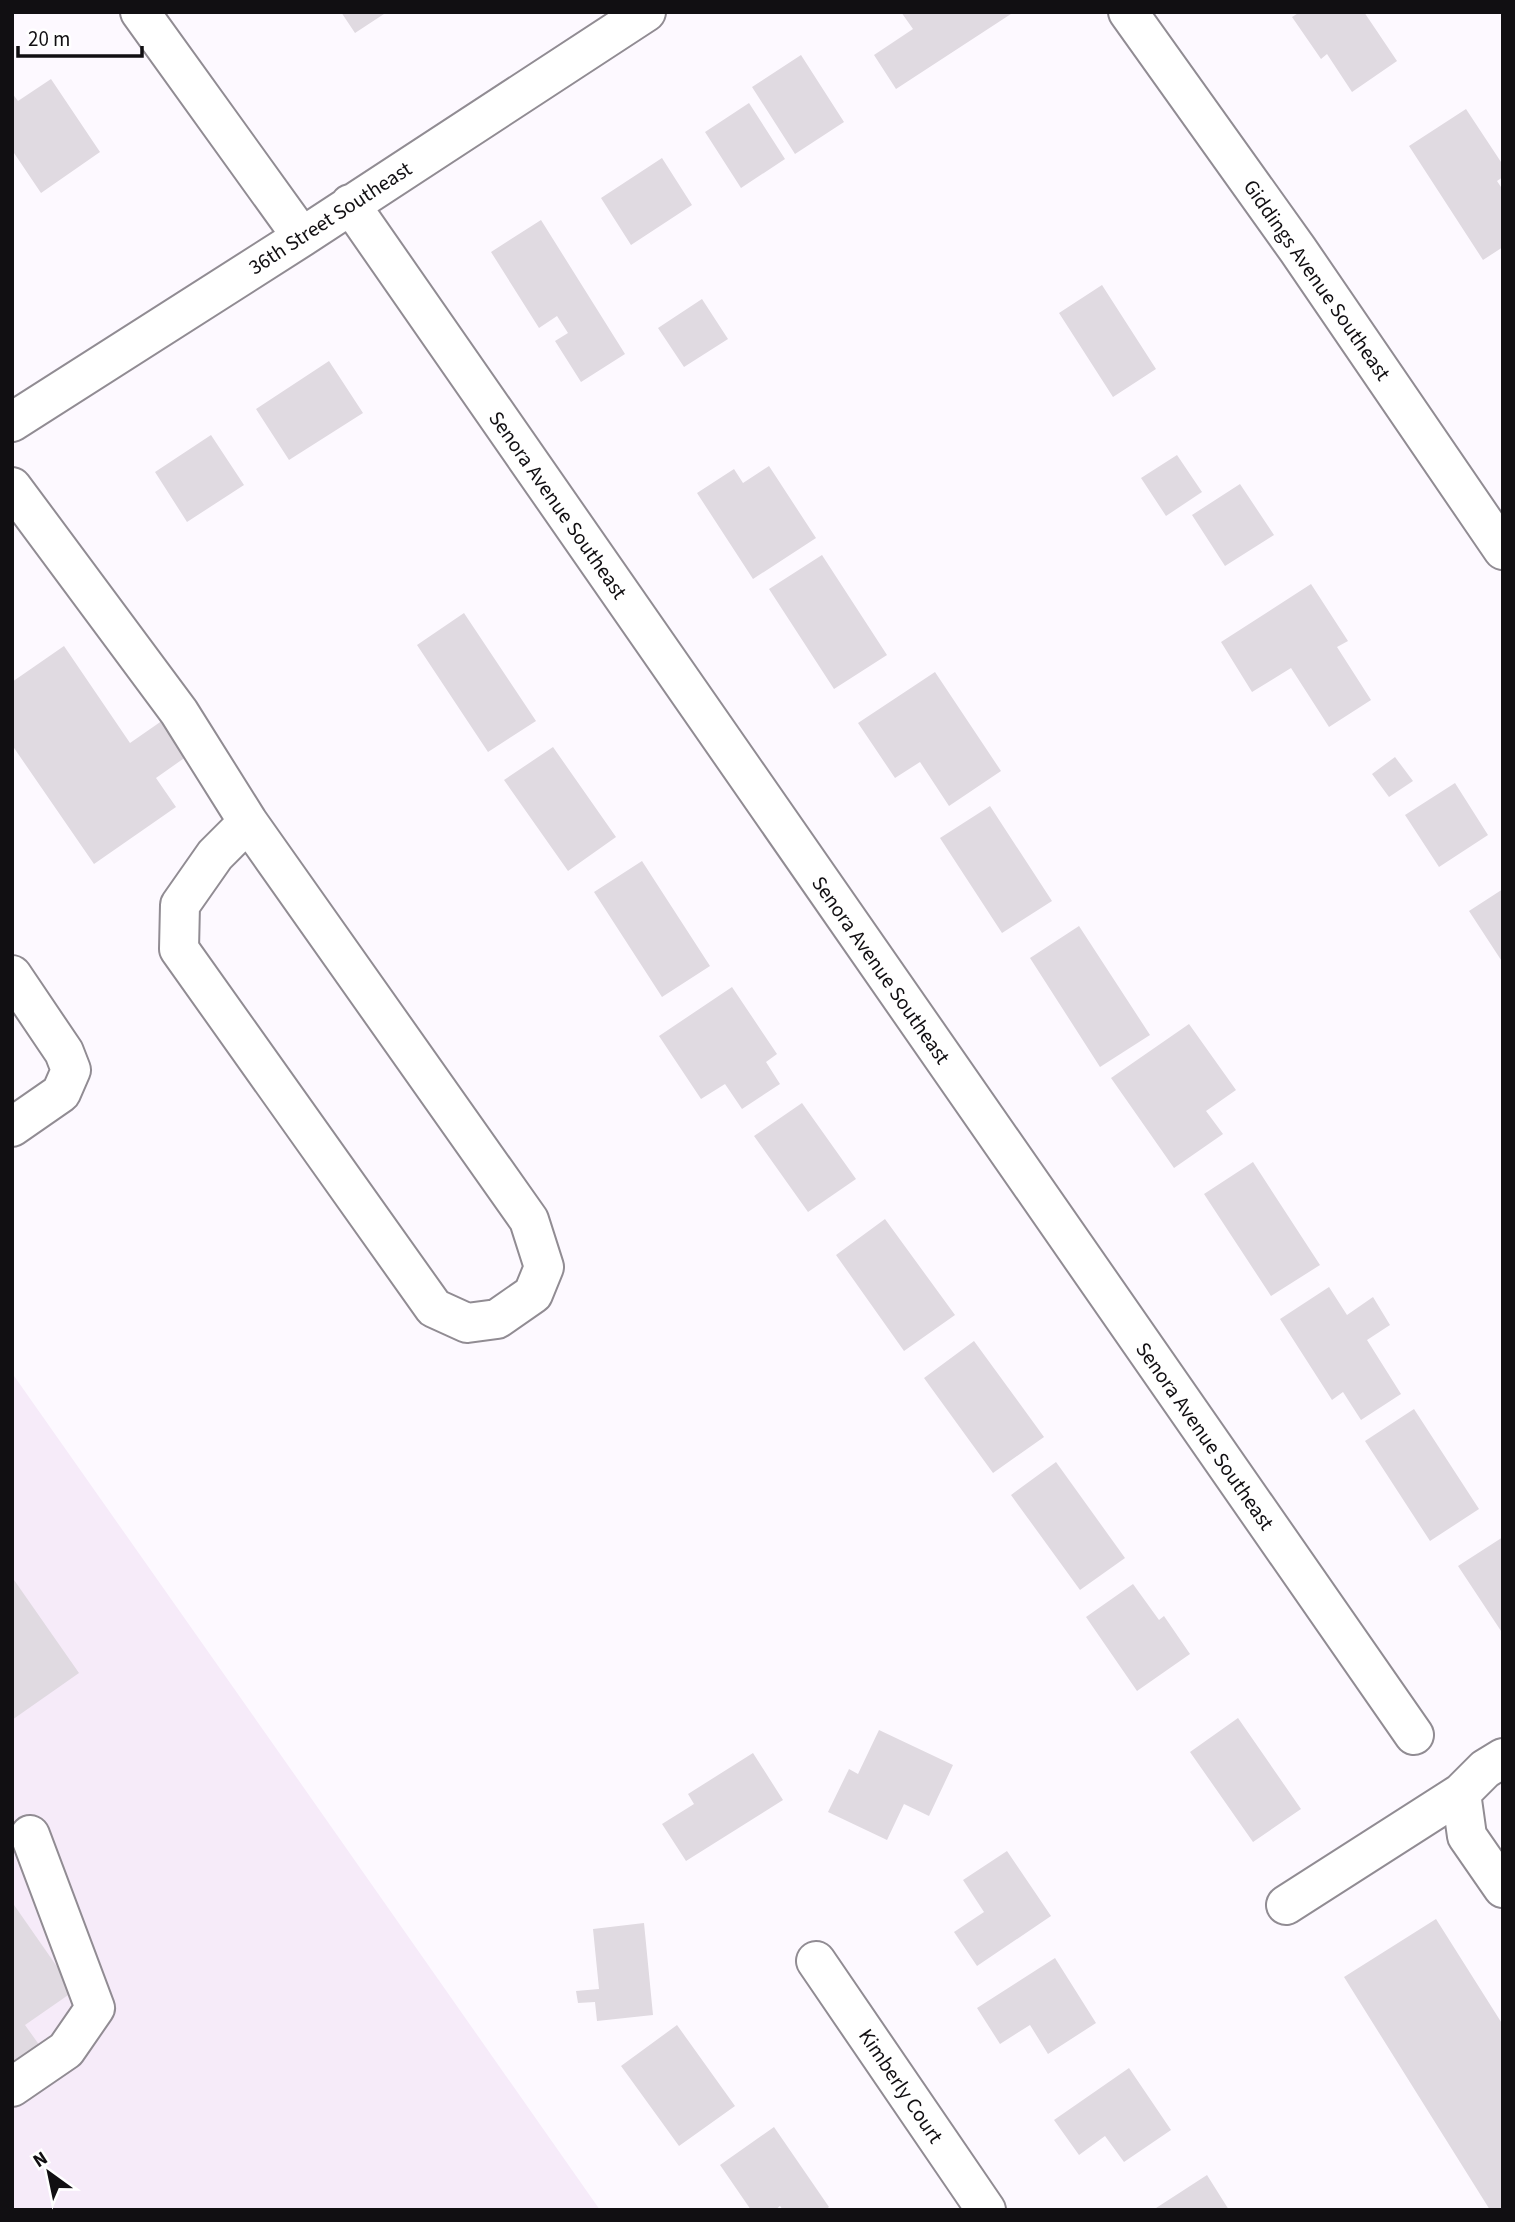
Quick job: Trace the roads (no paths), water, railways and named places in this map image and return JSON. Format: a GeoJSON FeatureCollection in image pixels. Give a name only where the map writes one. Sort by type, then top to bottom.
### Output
{"type":"FeatureCollection","features":[{"type":"Feature","properties":{"kind":"street"},"geometry":{"type":"LineString","coordinates":[[140,12],[302,237]]}},
{"type":"Feature","properties":{"kind":"street","name":"36th Street Southeast"},"geometry":{"type":"LineString","coordinates":[[12,422],[302,237],[646,12]]}},
{"type":"Feature","properties":{"kind":"street","name":"Giddings Avenue Southeast"},"geometry":{"type":"LineString","coordinates":[[1128,12],[1298,250],[1503,550]]}},
{"type":"Feature","properties":{"kind":"street","name":"Senora Avenue Southeast"},"geometry":{"type":"LineString","coordinates":[[350,204],[1414,1735]]}},
{"type":"Feature","properties":{"kind":"street"},"geometry":{"type":"LineString","coordinates":[[12,487],[179,712],[248,822],[529,1220],[544,1267],[533,1294],[497,1319],[467,1323],[433,1308],[179,949],[180,905],[215,855],[248,822]]}},
{"type":"Feature","properties":{"kind":"street"},"geometry":{"type":"LineString","coordinates":[[12,975],[64,1052],[71,1070],[61,1093],[12,1127]]}},
{"type":"Feature","properties":{"kind":"street"},"geometry":{"type":"LineString","coordinates":[[1286,1905],[1461,1793],[1485,1769],[1503,1758]]}},
{"type":"Feature","properties":{"kind":"street"},"geometry":{"type":"LineString","coordinates":[[1461,1793],[1467,1836],[1503,1888]]}},
{"type":"Feature","properties":{"kind":"street"},"geometry":{"type":"LineString","coordinates":[[12,2087],[66,2050],[95,2008],[30,1835]]}},
{"type":"Feature","properties":{"kind":"street","name":"Kimberly Court"},"geometry":{"type":"LineString","coordinates":[[816,1961],[986,2210]]}}]}
